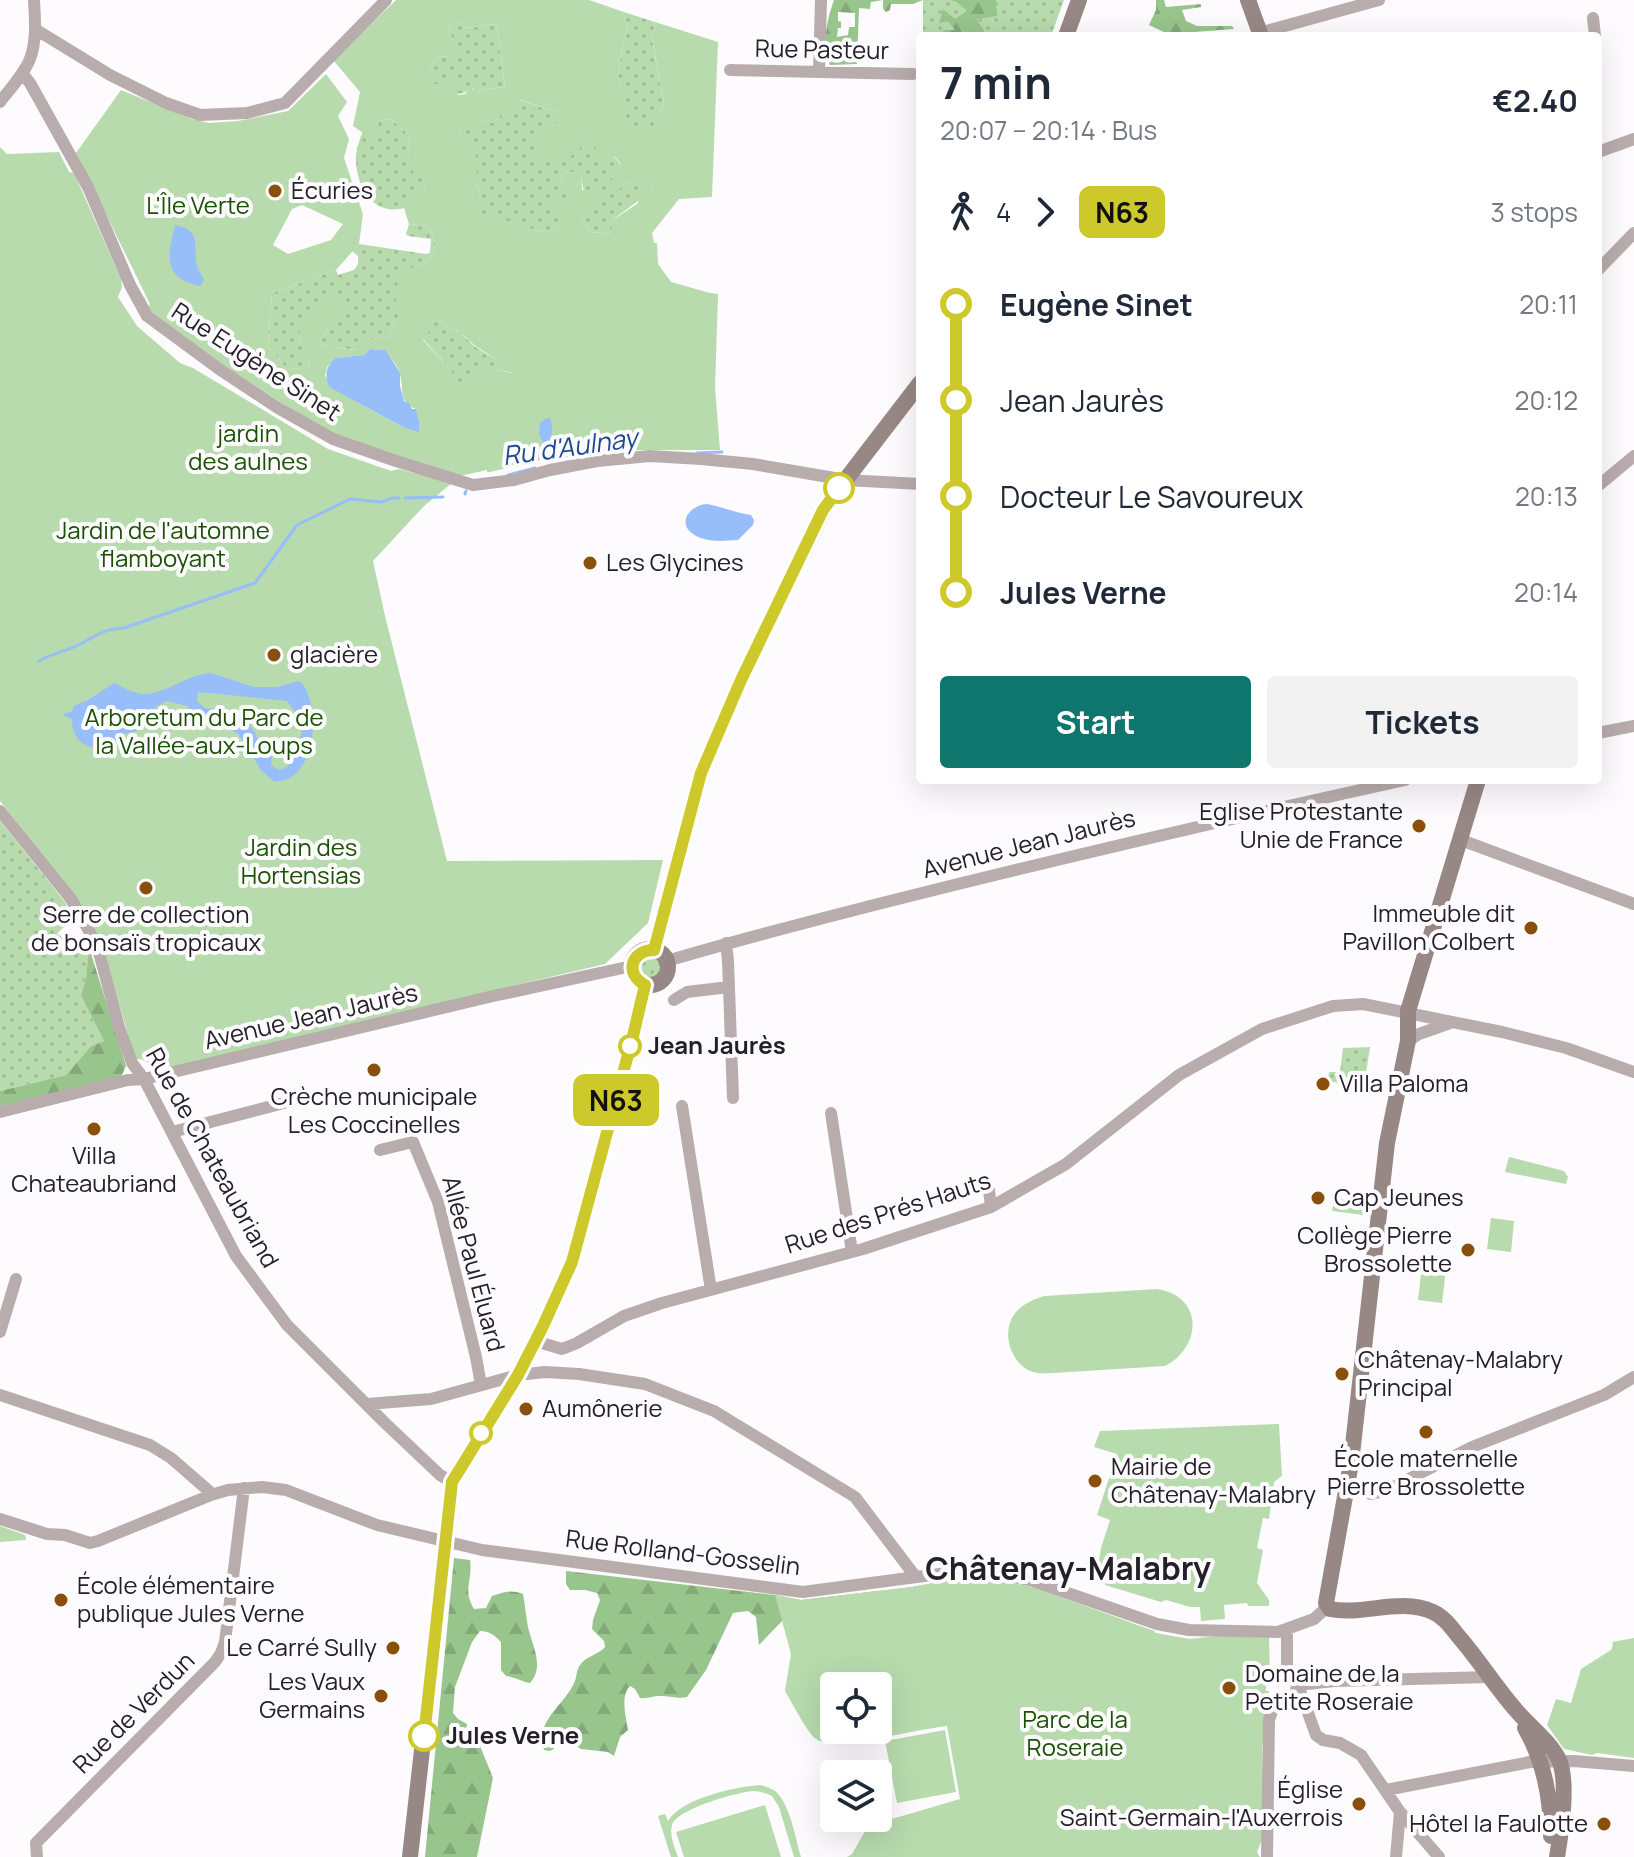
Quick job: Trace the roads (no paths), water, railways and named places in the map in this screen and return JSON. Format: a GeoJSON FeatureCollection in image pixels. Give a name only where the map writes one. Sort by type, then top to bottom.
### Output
{"type":"FeatureCollection","features":[{"type":"Feature","properties":{"kind":"main road"},"geometry":{"type":"LineString","coordinates":[[1067,32],[1079,0]]}},
{"type":"Feature","properties":{"kind":"main road"},"geometry":{"type":"LineString","coordinates":[[1248,0],[1259,32]]}},
{"type":"Feature","properties":{"kind":"main road"},"geometry":{"type":"LineString","coordinates":[[660,955],[701,773],[741,680],[823,510],[916,388]]}},
{"type":"Feature","properties":{"kind":"main road"},"geometry":{"type":"LineString","coordinates":[[1477,784],[1410,998],[1408,1041],[1387,1143],[1347,1488],[1327,1591],[1327,1607],[1344,1612],[1400,1606],[1434,1612],[1443,1618],[1517,1712],[1531,1737],[1540,1761],[1551,1812],[1551,1837],[1546,1857]]}},
{"type":"Feature","properties":{"kind":"main road"},"geometry":{"type":"LineString","coordinates":[[640,953],[660,955],[669,967],[663,980],[652,986],[638,981],[633,974],[634,959],[640,953]]}},
{"type":"Feature","properties":{"kind":"main road"},"geometry":{"type":"LineString","coordinates":[[410,1857],[452,1482],[518,1375],[572,1262],[645,985]]}},
{"type":"Feature","properties":{"kind":"main road"},"geometry":{"type":"LineString","coordinates":[[1517,1712],[1545,1740],[1560,1761],[1563,1810],[1557,1857]]}},
{"type":"Feature","properties":{"kind":"street"},"geometry":{"type":"LineString","coordinates":[[0,102],[30,59],[35,29],[34,0]]}},
{"type":"Feature","properties":{"kind":"street"},"geometry":{"type":"LineString","coordinates":[[35,29],[110,75],[166,103],[200,115],[247,113],[285,103],[386,0]]}},
{"type":"Feature","properties":{"kind":"street"},"geometry":{"type":"LineString","coordinates":[[819,71],[821,0]]}},
{"type":"Feature","properties":{"kind":"street"},"geometry":{"type":"LineString","coordinates":[[1267,32],[1379,0]]}},
{"type":"Feature","properties":{"kind":"street"},"geometry":{"type":"LineString","coordinates":[[1593,18],[1595,32]]}},
{"type":"Feature","properties":{"kind":"street","name":"Rue Pasteur"},"geometry":{"type":"LineString","coordinates":[[730,70],[913,74]]}},
{"type":"Feature","properties":{"kind":"street","name":"Rue Eugène Sinet"},"geometry":{"type":"LineString","coordinates":[[22,73],[88,187],[130,285],[147,316],[219,369],[333,439],[473,485],[498,483],[597,461],[650,456],[753,464],[846,480],[916,484]]}},
{"type":"Feature","properties":{"kind":"street"},"geometry":{"type":"LineString","coordinates":[[1602,151],[1634,139]]}},
{"type":"Feature","properties":{"kind":"street"},"geometry":{"type":"LineString","coordinates":[[1602,266],[1634,233]]}},
{"type":"Feature","properties":{"kind":"street"},"geometry":{"type":"LineString","coordinates":[[1602,483],[1634,456]]}},
{"type":"Feature","properties":{"kind":"street"},"geometry":{"type":"LineString","coordinates":[[1602,732],[1634,726]]}},
{"type":"Feature","properties":{"kind":"street","name":"Avenue Jean Jaurès"},"geometry":{"type":"LineString","coordinates":[[660,955],[726,943],[1038,864],[1387,784]]}},
{"type":"Feature","properties":{"kind":"street","name":"Rue de Chateaubriand"},"geometry":{"type":"LineString","coordinates":[[0,811],[71,899],[97,945],[132,1063],[144,1079],[236,1256],[287,1325],[384,1422],[440,1475],[452,1482]]}},
{"type":"Feature","properties":{"kind":"street"},"geometry":{"type":"LineString","coordinates":[[1461,840],[1634,904]]}},
{"type":"Feature","properties":{"kind":"street"},"geometry":{"type":"LineString","coordinates":[[726,943],[733,1098]]}},
{"type":"Feature","properties":{"kind":"street","name":"Avenue Jean Jaurès"},"geometry":{"type":"LineString","coordinates":[[0,1112],[632,966]]}},
{"type":"Feature","properties":{"kind":"street"},"geometry":{"type":"LineString","coordinates":[[674,1000],[687,992],[729,987]]}},
{"type":"Feature","properties":{"kind":"street","name":"Rue des Prés Hauts"},"geometry":{"type":"LineString","coordinates":[[535,1341],[562,1349],[624,1316],[662,1303],[852,1252],[991,1207],[1066,1164],[1179,1075],[1262,1029],[1348,1004],[1408,1011],[1566,1048],[1634,1072]]}},
{"type":"Feature","properties":{"kind":"street"},"geometry":{"type":"LineString","coordinates":[[1408,1041],[1454,1022]]}},
{"type":"Feature","properties":{"kind":"street"},"geometry":{"type":"LineString","coordinates":[[172,1132],[284,1103]]}},
{"type":"Feature","properties":{"kind":"street"},"geometry":{"type":"LineString","coordinates":[[682,1106],[711,1290]]}},
{"type":"Feature","properties":{"kind":"street"},"geometry":{"type":"LineString","coordinates":[[831,1113],[852,1252]]}},
{"type":"Feature","properties":{"kind":"street","name":"Allée Paul Éluard"},"geometry":{"type":"LineString","coordinates":[[380,1150],[413,1142],[438,1202],[481,1385]]}},
{"type":"Feature","properties":{"kind":"street"},"geometry":{"type":"LineString","coordinates":[[989,1190],[991,1207]]}},
{"type":"Feature","properties":{"kind":"street"},"geometry":{"type":"LineString","coordinates":[[0,1332],[16,1279]]}},
{"type":"Feature","properties":{"kind":"street"},"geometry":{"type":"LineString","coordinates":[[367,1404],[431,1399],[518,1375],[545,1372],[645,1384],[714,1411],[855,1497],[915,1576]]}},
{"type":"Feature","properties":{"kind":"street"},"geometry":{"type":"LineString","coordinates":[[1347,1488],[1371,1494],[1385,1491],[1472,1447],[1604,1395],[1634,1377]]}},
{"type":"Feature","properties":{"kind":"street"},"geometry":{"type":"LineString","coordinates":[[0,1395],[150,1445],[171,1458],[211,1495]]}},
{"type":"Feature","properties":{"kind":"street","name":"Rue Rolland-Gosselin"},"geometry":{"type":"LineString","coordinates":[[0,1519],[90,1543],[211,1495],[262,1487],[286,1490],[377,1525],[482,1550],[803,1592],[977,1569],[1033,1581],[1157,1624],[1217,1632],[1287,1630]]}},
{"type":"Feature","properties":{"kind":"street","name":"Rue de Verdun"},"geometry":{"type":"LineString","coordinates":[[37,1857],[36,1843],[221,1653],[225,1642],[244,1488]]}},
{"type":"Feature","properties":{"kind":"street"},"geometry":{"type":"LineString","coordinates":[[1327,1607],[1314,1619],[1287,1630],[1287,1675],[1298,1685],[1316,1735],[1323,1740],[1340,1743],[1361,1755],[1400,1812],[1439,1857]]}},
{"type":"Feature","properties":{"kind":"street"},"geometry":{"type":"LineString","coordinates":[[1298,1685],[1334,1681],[1491,1677]]}},
{"type":"Feature","properties":{"kind":"street"},"geometry":{"type":"LineString","coordinates":[[1267,1857],[1269,1720],[1274,1705],[1294,1695],[1298,1685]]}},
{"type":"Feature","properties":{"kind":"street"},"geometry":{"type":"LineString","coordinates":[[1386,1790],[1540,1761],[1634,1766]]}},
{"type":"Feature","properties":{"kind":"street"},"geometry":{"type":"LineString","coordinates":[[1396,1857],[1400,1812]]}},
{"type":"Feature","properties":{"kind":"water"},"geometry":{"type":"Polygon","coordinates":[[[175,225],[189,230],[194,237],[197,264],[204,280],[200,286],[187,282],[173,271],[170,246],[175,225]]]}},
{"type":"Feature","properties":{"kind":"water"},"geometry":{"type":"Polygon","coordinates":[[[370,349],[386,350],[400,373],[404,401],[416,409],[419,432],[405,428],[329,387],[327,371],[335,358],[364,355],[370,349]]]}},
{"type":"Feature","properties":{"kind":"water"},"geometry":{"type":"Polygon","coordinates":[[[550,418],[552,431],[548,444],[539,434],[540,423],[550,418]]]}},
{"type":"Feature","properties":{"kind":"water"},"geometry":{"type":"Polygon","coordinates":[[[707,504],[751,515],[753,525],[738,540],[715,541],[698,537],[688,529],[686,519],[696,507],[707,504]]]}},
{"type":"Feature","properties":{"kind":"water"},"geometry":{"type":"Polygon","coordinates":[[[211,673],[254,687],[277,687],[299,681],[304,686],[312,712],[312,742],[296,774],[274,782],[261,770],[239,735],[187,706],[167,701],[156,707],[140,729],[99,747],[80,741],[75,735],[72,719],[62,715],[114,683],[144,694],[211,673]],[[198,692],[197,701],[206,709],[226,709],[239,715],[250,725],[258,743],[273,744],[286,737],[288,745],[281,753],[272,755],[271,765],[279,770],[287,767],[301,734],[298,719],[287,701],[198,692]]]}},
{"type":"Feature","properties":{"kind":"waterway","name":"Ru d'Aulnay"},"geometry":{"type":"LineString","coordinates":[[697,453],[722,452]]}},
{"type":"Feature","properties":{"kind":"waterway","name":"Ru d'Aulnay"},"geometry":{"type":"LineString","coordinates":[[508,475],[535,468]]}},
{"type":"Feature","properties":{"kind":"waterway","name":"Ru d'Aulnay"},"geometry":{"type":"LineString","coordinates":[[405,498],[443,497]]}},
{"type":"Feature","properties":{"kind":"waterway","name":"Ru d'Aulnay"},"geometry":{"type":"LineString","coordinates":[[39,661],[104,632],[255,583],[297,525],[350,499],[381,502],[399,498]]}},
{"type":"Feature","properties":{"kind":"place","name":"Écuries"},"geometry":{"type":"Point","coordinates":[275,191]}},
{"type":"Feature","properties":{"kind":"place","name":"Les Glycines"},"geometry":{"type":"Point","coordinates":[590,563]}},
{"type":"Feature","properties":{"kind":"place","name":"glacière"},"geometry":{"type":"Point","coordinates":[274,655]}},
{"type":"Feature","properties":{"kind":"place","name":"Eglise Protestante Unie de France"},"geometry":{"type":"Point","coordinates":[1419,826]}},
{"type":"Feature","properties":{"kind":"place","name":"Serre de collection de bonsaïs tropicaux"},"geometry":{"type":"Point","coordinates":[146,888]}},
{"type":"Feature","properties":{"kind":"place","name":"Immeuble dit Pavillon Colbert"},"geometry":{"type":"Point","coordinates":[1531,928]}},
{"type":"Feature","properties":{"kind":"place","name":"Jean Jaurès"},"geometry":{"type":"Point","coordinates":[630,1046]}},
{"type":"Feature","properties":{"kind":"place","name":"Crèche municipale Les Coccinelles"},"geometry":{"type":"Point","coordinates":[374,1070]}},
{"type":"Feature","properties":{"kind":"place","name":"Villa Paloma"},"geometry":{"type":"Point","coordinates":[1323,1084]}},
{"type":"Feature","properties":{"kind":"place","name":"Villa Chateaubriand"},"geometry":{"type":"Point","coordinates":[94,1129]}},
{"type":"Feature","properties":{"kind":"place","name":"Cap Jeunes"},"geometry":{"type":"Point","coordinates":[1318,1198]}},
{"type":"Feature","properties":{"kind":"place","name":"Collège Pierre Brossolette"},"geometry":{"type":"Point","coordinates":[1468,1250]}},
{"type":"Feature","properties":{"kind":"place","name":"Châtenay-Malabry Principal"},"geometry":{"type":"Point","coordinates":[1342,1374]}},
{"type":"Feature","properties":{"kind":"place","name":"Aumônerie"},"geometry":{"type":"Point","coordinates":[526,1409]}},
{"type":"Feature","properties":{"kind":"place","name":"École maternelle Pierre Brossolette"},"geometry":{"type":"Point","coordinates":[1426,1432]}},
{"type":"Feature","properties":{"kind":"place","name":"Mairie de Châtenay-Malabry"},"geometry":{"type":"Point","coordinates":[1095,1481]}},
{"type":"Feature","properties":{"kind":"place","name":"École élémentaire publique Jules Verne"},"geometry":{"type":"Point","coordinates":[61,1600]}},
{"type":"Feature","properties":{"kind":"place","name":"Le Carré Sully"},"geometry":{"type":"Point","coordinates":[393,1648]}},
{"type":"Feature","properties":{"kind":"place","name":"Domaine de la Petite Roseraie"},"geometry":{"type":"Point","coordinates":[1229,1688]}},
{"type":"Feature","properties":{"kind":"place","name":"Les Vaux Germains"},"geometry":{"type":"Point","coordinates":[381,1696]}},
{"type":"Feature","properties":{"kind":"place","name":"Jules Verne"},"geometry":{"type":"Point","coordinates":[424,1736]}},
{"type":"Feature","properties":{"kind":"place","name":"Église Saint-Germain-l'Auxerrois"},"geometry":{"type":"Point","coordinates":[1359,1804]}},
{"type":"Feature","properties":{"kind":"place","name":"Hôtel la Faulotte"},"geometry":{"type":"Point","coordinates":[1604,1824]}},
{"type":"Feature","properties":{"kind":"district","name":"Châtenay-Malabry"},"geometry":{"type":"Point","coordinates":[1068,1569]}},
{"type":"Feature","properties":{"kind":"park label","name":"L'Île Verte"},"geometry":{"type":"Point","coordinates":[198,206]}},
{"type":"Feature","properties":{"kind":"park label","name":"jardin des aulnes"},"geometry":{"type":"Point","coordinates":[248,448]}},
{"type":"Feature","properties":{"kind":"park label","name":"Jardin de l'automne flamboyant"},"geometry":{"type":"Point","coordinates":[163,545]}},
{"type":"Feature","properties":{"kind":"park label","name":"Arboretum du Parc de la Vallée-aux-Loups"},"geometry":{"type":"Point","coordinates":[204,732]}},
{"type":"Feature","properties":{"kind":"park label","name":"Jardin des Hortensias"},"geometry":{"type":"Point","coordinates":[301,862]}},
{"type":"Feature","properties":{"kind":"park label","name":"Parc de la Roseraie"},"geometry":{"type":"Point","coordinates":[1075,1734]}}]}
